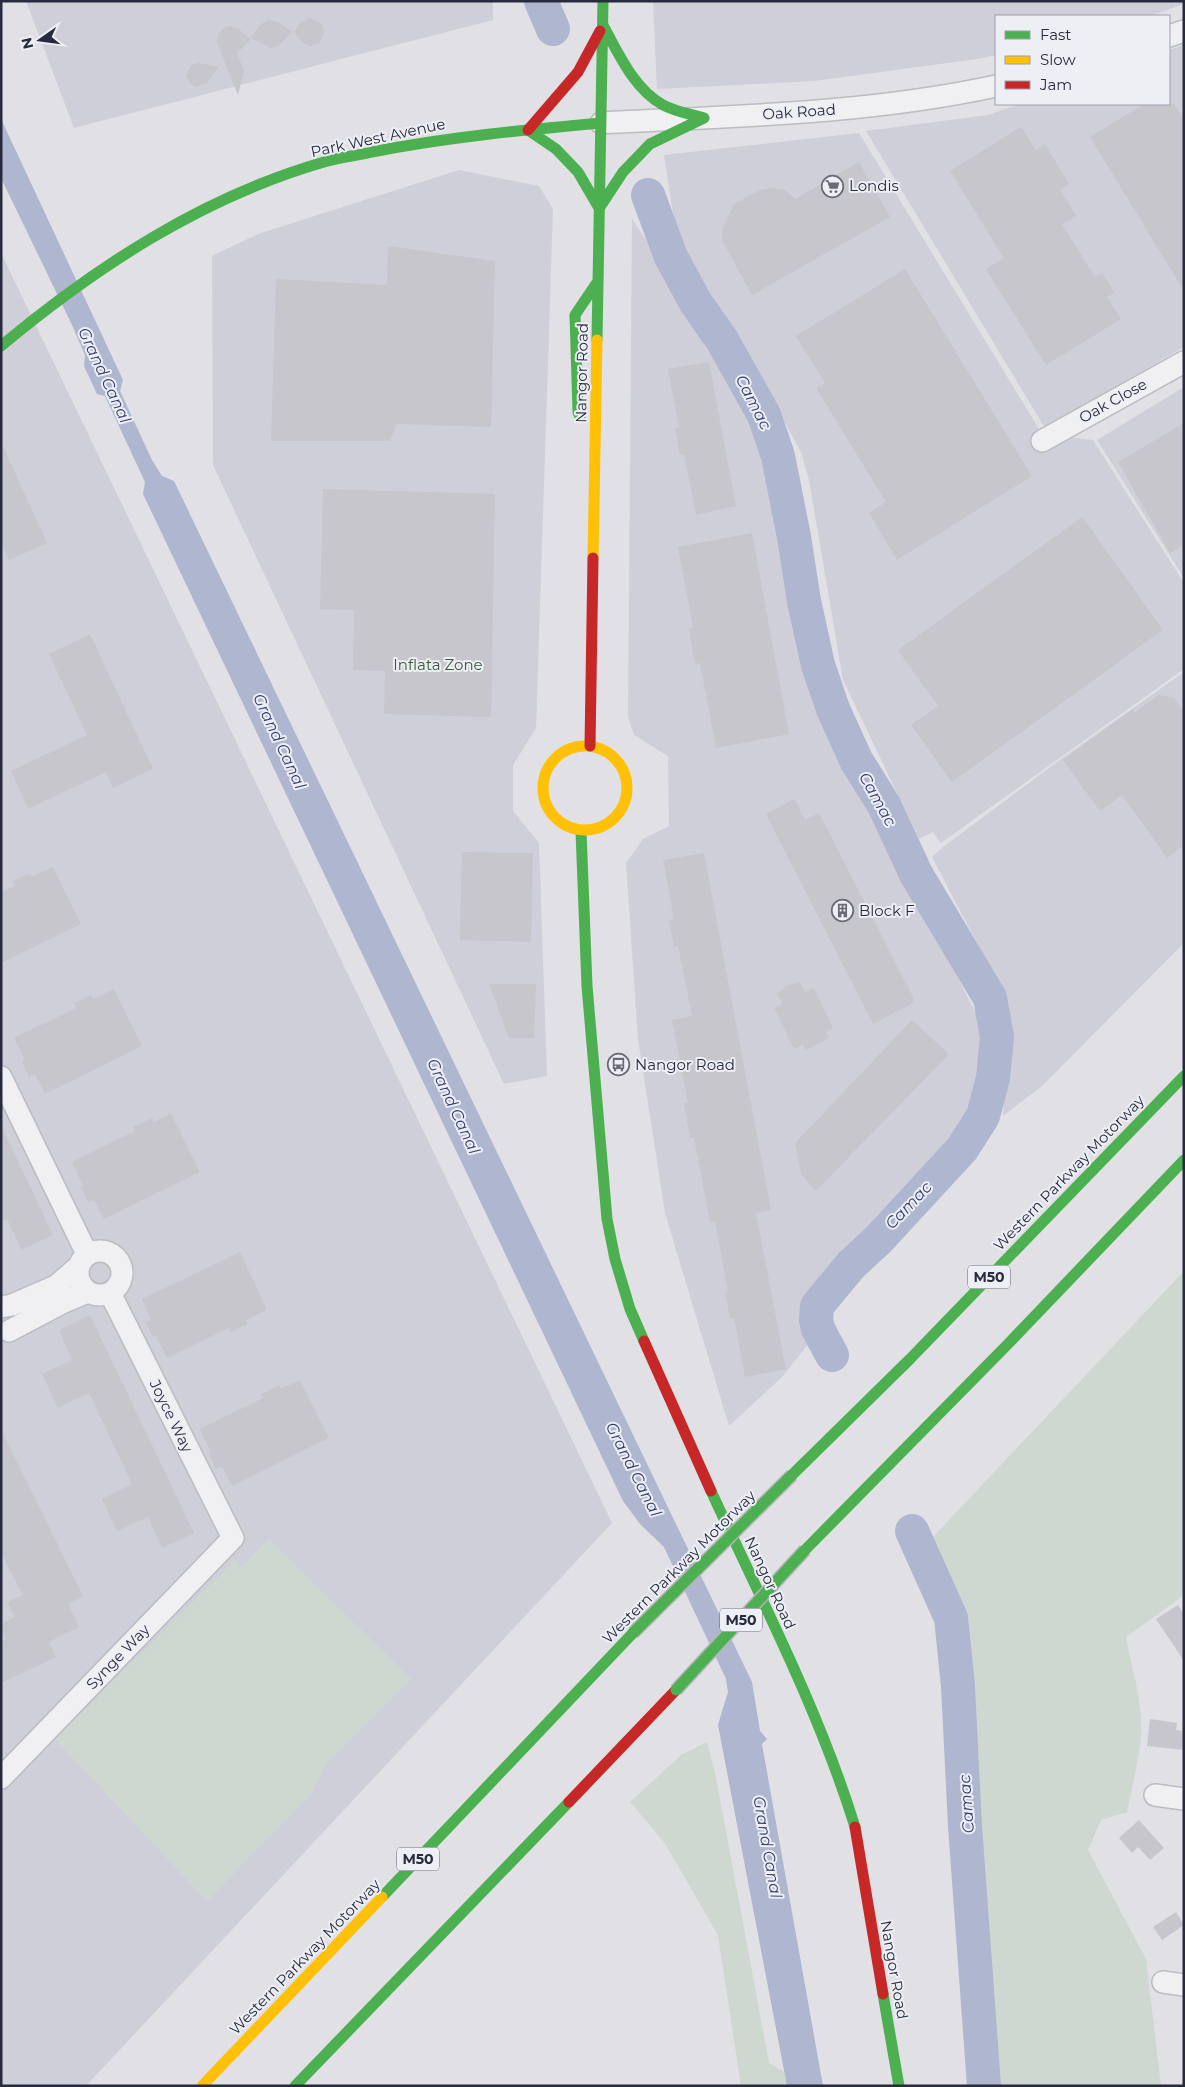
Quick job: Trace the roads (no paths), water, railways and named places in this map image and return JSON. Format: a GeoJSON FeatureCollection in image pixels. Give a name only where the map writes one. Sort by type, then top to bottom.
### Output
{"type":"FeatureCollection","features":[{"type":"Feature","properties":{"kind":"main road","name":"Nangor Road"},"geometry":{"type":"LineString","coordinates":[[590,746],[603,1]]}},
{"type":"Feature","properties":{"kind":"main road"},"geometry":{"type":"LineString","coordinates":[[603,24],[621,58],[646,92],[661,104],[704,118]]}},
{"type":"Feature","properties":{"kind":"main road"},"geometry":{"type":"LineString","coordinates":[[603,24],[593,50],[565,88],[528,130],[556,149],[578,172],[600,208],[623,172],[650,144],[704,118]]}},
{"type":"Feature","properties":{"kind":"main road","name":"Park West Avenue"},"geometry":{"type":"LineString","coordinates":[[1,346],[30,321],[122,255],[180,220],[238,192],[325,162],[397,146],[481,133],[601,123]]}},
{"type":"Feature","properties":{"kind":"main road"},"geometry":{"type":"LineString","coordinates":[[595,450],[578,412],[575,314],[598,281]]}},
{"type":"Feature","properties":{"kind":"main road"},"geometry":{"type":"LineString","coordinates":[[590,746],[604,750],[616,759],[624,772],[628,786],[626,800],[620,814],[609,824],[596,830],[581,831],[568,828],[557,821],[549,811],[544,799],[543,786],[546,772],[558,756],[576,747],[590,746]]}},
{"type":"Feature","properties":{"kind":"main road","name":"Nangor Road"},"geometry":{"type":"LineString","coordinates":[[581,831],[588,995],[607,1219],[615,1259],[630,1309],[697,1462],[788,1657],[828,1752],[855,1826],[899,2086]]}},
{"type":"Feature","properties":{"kind":"main road","name":"Western Parkway Motorway"},"geometry":{"type":"LineString","coordinates":[[202,2086],[633,1633],[916,1352],[1184,1076]]}},
{"type":"Feature","properties":{"kind":"main road","name":"M50"},"geometry":{"type":"LineString","coordinates":[[295,2086],[676,1690],[806,1550],[1008,1344],[1184,1160]]}},
{"type":"Feature","properties":{"kind":"street"},"geometry":{"type":"LineString","coordinates":[[1170,36],[1184,30]]}},
{"type":"Feature","properties":{"kind":"street","name":"Oak Road"},"geometry":{"type":"LineString","coordinates":[[601,123],[863,107],[959,94],[995,86]]}},
{"type":"Feature","properties":{"kind":"street","name":"Oak Close"},"geometry":{"type":"LineString","coordinates":[[1042,440],[1184,362]]}},
{"type":"Feature","properties":{"kind":"street"},"geometry":{"type":"LineString","coordinates":[[1,1077],[83,1261],[79,1281],[88,1292],[95,1295],[110,1294],[121,1283],[122,1268],[115,1256],[101,1250],[83,1261],[56,1286],[1,1308]]}},
{"type":"Feature","properties":{"kind":"street"},"geometry":{"type":"LineString","coordinates":[[4,1330],[88,1292]]}},
{"type":"Feature","properties":{"kind":"street","name":"Joyce Way"},"geometry":{"type":"LineString","coordinates":[[110,1294],[233,1538]]}},
{"type":"Feature","properties":{"kind":"street","name":"Synge Way"},"geometry":{"type":"LineString","coordinates":[[2,1775],[233,1538]]}},
{"type":"Feature","properties":{"kind":"street"},"geometry":{"type":"LineString","coordinates":[[1156,1795],[1184,1799]]}},
{"type":"Feature","properties":{"kind":"water","name":"Grand Canal"},"geometry":{"type":"Polygon","coordinates":[[[1,119],[123,380],[120,391],[152,460],[162,476],[174,481],[752,1682],[760,1731],[767,1739],[762,1744],[823,2086],[787,2086],[718,1725],[728,1692],[726,1679],[664,1547],[640,1524],[623,1501],[143,494],[145,482],[105,396],[97,394],[84,366],[85,355],[72,325],[1,178],[1,119]]]}},
{"type":"Feature","properties":{"kind":"waterway","name":"Camac"},"geometry":{"type":"LineString","coordinates":[[541,1],[553,29]]}},
{"type":"Feature","properties":{"kind":"waterway","name":"Camac"},"geometry":{"type":"LineString","coordinates":[[648,195],[671,257],[696,303],[722,340],[764,415],[778,456],[804,601],[818,665],[833,709],[856,760],[884,805],[916,874],[990,998],[997,1037],[993,1078],[983,1116],[962,1149],[879,1239],[851,1265],[817,1306],[816,1320],[818,1329],[832,1355]]}},
{"type":"Feature","properties":{"kind":"waterway","name":"Camac"},"geometry":{"type":"LineString","coordinates":[[912,1531],[951,1618],[958,1686],[965,1826],[984,2086]]}},
{"type":"Feature","properties":{"kind":"place","name":"Londis"},"geometry":{"type":"Point","coordinates":[833,186]}},
{"type":"Feature","properties":{"kind":"place","name":"Block F"},"geometry":{"type":"Point","coordinates":[843,911]}},
{"type":"Feature","properties":{"kind":"place","name":"Nangor Road"},"geometry":{"type":"Point","coordinates":[619,1065]}},
{"type":"Feature","properties":{"kind":"park label","name":"Inflata Zone"},"geometry":{"type":"Point","coordinates":[438,665]}}]}
